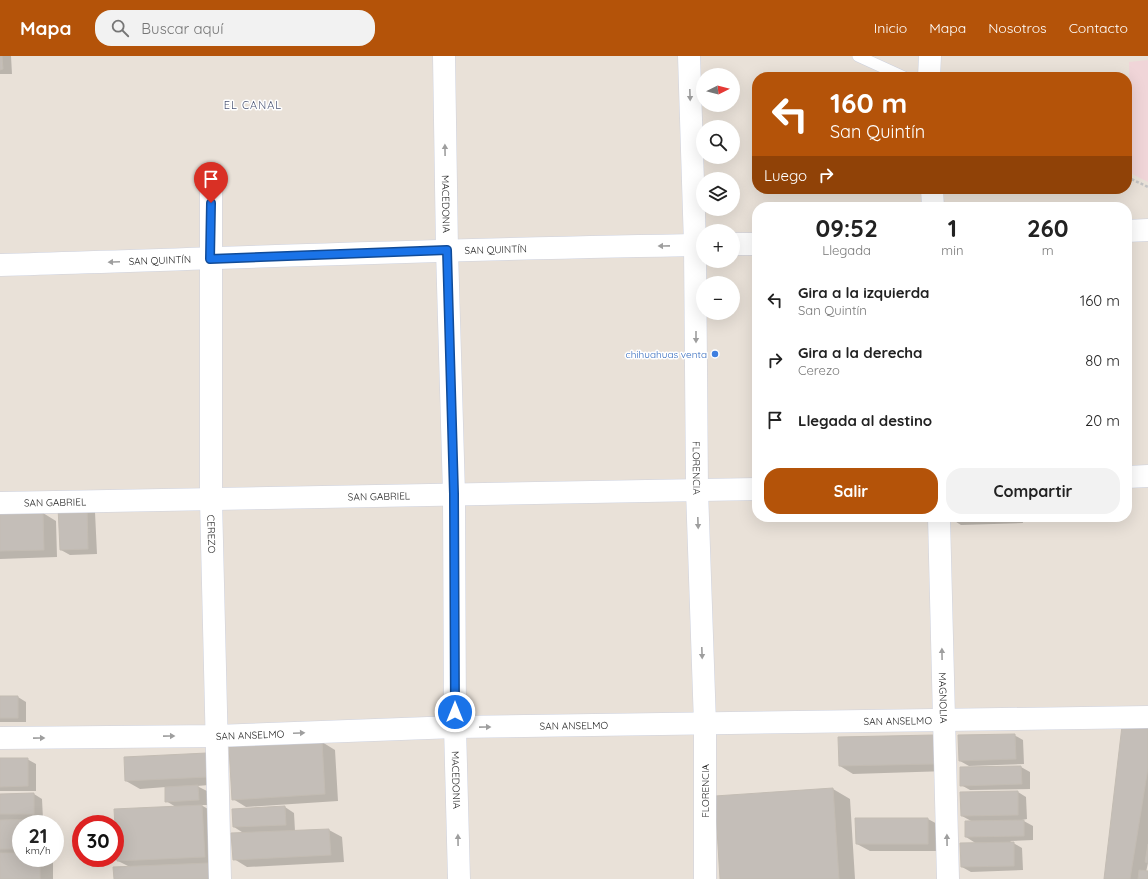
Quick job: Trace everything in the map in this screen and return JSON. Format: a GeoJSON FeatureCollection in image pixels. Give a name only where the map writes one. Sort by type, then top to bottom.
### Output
{"type":"FeatureCollection","features":[{"type":"Feature","properties":{"kind":"street","name":"MACEDONIA"},"geometry":{"type":"LineString","coordinates":[[444,56],[447,250],[454,494],[459,879]]}},
{"type":"Feature","properties":{"kind":"street","name":"FLORENCIA"},"geometry":{"type":"LineString","coordinates":[[689,56],[698,224]]}},
{"type":"Feature","properties":{"kind":"street"},"geometry":{"type":"LineString","coordinates":[[929,72],[930,56]]}},
{"type":"Feature","properties":{"kind":"street","name":"CEREZO"},"geometry":{"type":"LineString","coordinates":[[211,189],[211,500],[220,879]]}},
{"type":"Feature","properties":{"kind":"street"},"geometry":{"type":"LineString","coordinates":[[1132,231],[1148,230]]}},
{"type":"Feature","properties":{"kind":"street"},"geometry":{"type":"LineString","coordinates":[[740,244],[752,244]]}},
{"type":"Feature","properties":{"kind":"street","name":"SAN QUINTÍN"},"geometry":{"type":"LineString","coordinates":[[0,265],[447,250],[696,245]]}},
{"type":"Feature","properties":{"kind":"street","name":"FLORENCIA"},"geometry":{"type":"LineString","coordinates":[[699,268],[697,490],[705,724],[706,879]]}},
{"type":"Feature","properties":{"kind":"street"},"geometry":{"type":"LineString","coordinates":[[1132,477],[1148,476]]}},
{"type":"Feature","properties":{"kind":"street","name":"SAN GABRIEL"},"geometry":{"type":"LineString","coordinates":[[0,503],[752,489]]}},
{"type":"Feature","properties":{"kind":"street","name":"MAGNOLIA"},"geometry":{"type":"LineString","coordinates":[[939,522],[948,879]]}},
{"type":"Feature","properties":{"kind":"street","name":"SAN ANSELMO"},"geometry":{"type":"LineString","coordinates":[[0,738],[216,736],[456,727],[1148,717]]}},
{"type":"Feature","properties":{"kind":"lane"},"geometry":{"type":"LineString","coordinates":[[858,56],[893,72]]}},
{"type":"Feature","properties":{"kind":"path"},"geometry":{"type":"LineString","coordinates":[[1132,179],[1148,187]]}},
{"type":"Feature","properties":{"kind":"shaded area"},"geometry":{"type":"Polygon","coordinates":[[[1148,60],[1148,182],[1132,174],[1132,72],[1129,72],[1129,62],[1148,60]]]}},
{"type":"Feature","properties":{"kind":"building"},"geometry":{"type":"Polygon","coordinates":[[[0,56],[2,56],[3,69],[0,70],[0,56]]]}},
{"type":"Feature","properties":{"kind":"building"},"geometry":{"type":"Polygon","coordinates":[[[87,506],[88,549],[60,550],[58,507],[87,506]]]}},
{"type":"Feature","properties":{"kind":"building"},"geometry":{"type":"Polygon","coordinates":[[[43,512],[44,550],[0,551],[0,514],[43,512]]]}},
{"type":"Feature","properties":{"kind":"building"},"geometry":{"type":"Polygon","coordinates":[[[0,696],[18,696],[18,718],[0,718],[0,696]]]}},
{"type":"Feature","properties":{"kind":"building"},"geometry":{"type":"Polygon","coordinates":[[[1148,725],[1148,768],[1130,879],[1104,879],[1122,726],[1148,725]]]}},
{"type":"Feature","properties":{"kind":"building"},"geometry":{"type":"Polygon","coordinates":[[[1015,734],[1016,759],[959,761],[958,735],[1015,734]]]}},
{"type":"Feature","properties":{"kind":"building"},"geometry":{"type":"Polygon","coordinates":[[[934,735],[935,764],[839,766],[838,737],[934,735]]]}},
{"type":"Feature","properties":{"kind":"building"},"geometry":{"type":"Polygon","coordinates":[[[322,741],[325,794],[232,800],[229,747],[322,741]]]}},
{"type":"Feature","properties":{"kind":"building"},"geometry":{"type":"Polygon","coordinates":[[[207,753],[208,777],[125,781],[124,757],[207,753]]]}},
{"type":"Feature","properties":{"kind":"building"},"geometry":{"type":"Polygon","coordinates":[[[0,758],[28,758],[28,786],[0,787],[0,758]]]}},
{"type":"Feature","properties":{"kind":"building"},"geometry":{"type":"Polygon","coordinates":[[[1021,766],[1022,784],[960,786],[960,767],[1021,766]]]}},
{"type":"Feature","properties":{"kind":"building"},"geometry":{"type":"Polygon","coordinates":[[[198,785],[199,800],[165,802],[165,787],[198,785]]]}},
{"type":"Feature","properties":{"kind":"building"},"geometry":{"type":"Polygon","coordinates":[[[833,788],[839,879],[720,879],[715,796],[833,788]]]}},
{"type":"Feature","properties":{"kind":"building"},"geometry":{"type":"Polygon","coordinates":[[[1018,791],[1018,815],[961,816],[960,792],[1018,791]]]}},
{"type":"Feature","properties":{"kind":"building"},"geometry":{"type":"Polygon","coordinates":[[[34,793],[34,814],[0,814],[0,794],[34,793]]]}},
{"type":"Feature","properties":{"kind":"building"},"geometry":{"type":"Polygon","coordinates":[[[202,805],[205,857],[124,861],[124,815],[114,815],[114,809],[202,805]]]}},
{"type":"Feature","properties":{"kind":"building"},"geometry":{"type":"Polygon","coordinates":[[[285,806],[286,825],[233,827],[232,809],[285,806]]]}},
{"type":"Feature","properties":{"kind":"building"},"geometry":{"type":"Polygon","coordinates":[[[855,818],[928,818],[928,844],[856,844],[855,818]]]}},
{"type":"Feature","properties":{"kind":"building"},"geometry":{"type":"Polygon","coordinates":[[[0,820],[12,820],[12,849],[0,849],[0,820]]]}},
{"type":"Feature","properties":{"kind":"building"},"geometry":{"type":"Polygon","coordinates":[[[1024,820],[1024,836],[965,837],[965,821],[1024,820]]]}},
{"type":"Feature","properties":{"kind":"building"},"geometry":{"type":"Polygon","coordinates":[[[329,829],[331,855],[233,860],[231,833],[329,829]]]}},
{"type":"Feature","properties":{"kind":"building"},"geometry":{"type":"Polygon","coordinates":[[[1014,842],[1014,866],[961,867],[960,843],[1014,842]]]}},
{"type":"Feature","properties":{"kind":"building"},"geometry":{"type":"Polygon","coordinates":[[[1148,844],[1148,863],[1145,862],[1148,844]]]}},
{"type":"Feature","properties":{"kind":"building"},"geometry":{"type":"Polygon","coordinates":[[[0,853],[12,853],[12,867],[40,867],[40,879],[0,879],[0,853]]]}},
{"type":"Feature","properties":{"kind":"building"},"geometry":{"type":"Polygon","coordinates":[[[208,863],[209,879],[114,879],[113,867],[208,863]]]}},
{"type":"Feature","properties":{"kind":"building"},"geometry":{"type":"Polygon","coordinates":[[[1139,870],[1148,871],[1148,879],[1138,879],[1139,870]]]}},
{"type":"Feature","properties":{"kind":"place","name":"chihuahuas venta"},"geometry":{"type":"Point","coordinates":[715,354]}},
{"type":"Feature","properties":{"kind":"district","name":"EL CANAL"},"geometry":{"type":"Point","coordinates":[253,105]}},
{"type":"Feature","properties":{"kind":"route"},"geometry":{"type":"LineString","coordinates":[[211,203],[210,259],[447,250],[454,494],[455,712]]}}]}
